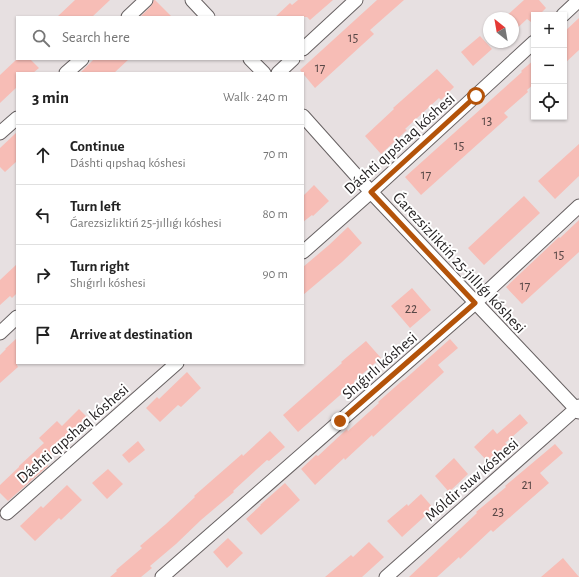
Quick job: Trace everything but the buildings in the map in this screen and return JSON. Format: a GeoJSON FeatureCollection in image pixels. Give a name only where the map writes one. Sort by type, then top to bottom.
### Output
{"type":"FeatureCollection","features":[{"type":"Feature","properties":{"kind":"street"},"geometry":{"type":"LineString","coordinates":[[129,16],[146,0]]}},
{"type":"Feature","properties":{"kind":"street"},"geometry":{"type":"LineString","coordinates":[[192,0],[207,16]]}},
{"type":"Feature","properties":{"kind":"street"},"geometry":{"type":"LineString","coordinates":[[304,49],[356,0]]}},
{"type":"Feature","properties":{"kind":"street"},"geometry":{"type":"LineString","coordinates":[[566,12],[579,0]]}},
{"type":"Feature","properties":{"kind":"street","name":"Dáshti qıpshaq kóshesi"},"geometry":{"type":"LineString","coordinates":[[304,251],[371,192],[531,45]]}},
{"type":"Feature","properties":{"kind":"street"},"geometry":{"type":"LineString","coordinates":[[67,72],[81,60]]}},
{"type":"Feature","properties":{"kind":"street"},"geometry":{"type":"LineString","coordinates":[[251,60],[263,72]]}},
{"type":"Feature","properties":{"kind":"street"},"geometry":{"type":"LineString","coordinates":[[279,72],[292,60]]}},
{"type":"Feature","properties":{"kind":"street","name":"Ǵarezsizliktiń 25-jıllıǵı kóshesi"},"geometry":{"type":"LineString","coordinates":[[304,117],[371,192],[475,303],[578,409]]}},
{"type":"Feature","properties":{"kind":"street"},"geometry":{"type":"LineString","coordinates":[[0,133],[16,119]]}},
{"type":"Feature","properties":{"kind":"street","name":"Shıǵırlı kóshesi"},"geometry":{"type":"LineString","coordinates":[[162,577],[475,303],[579,206]]}},
{"type":"Feature","properties":{"kind":"street"},"geometry":{"type":"LineString","coordinates":[[0,333],[16,318]]}},
{"type":"Feature","properties":{"kind":"street","name":"Dáshti qıpshaq kóshesi"},"geometry":{"type":"LineString","coordinates":[[7,513],[176,364]]}},
{"type":"Feature","properties":{"kind":"street","name":"Móldir suw kóshesi"},"geometry":{"type":"LineString","coordinates":[[386,577],[578,409]]}},
{"type":"Feature","properties":{"kind":"route"},"geometry":{"type":"LineString","coordinates":[[340,421],[475,303],[371,192],[476,96]]}}]}
